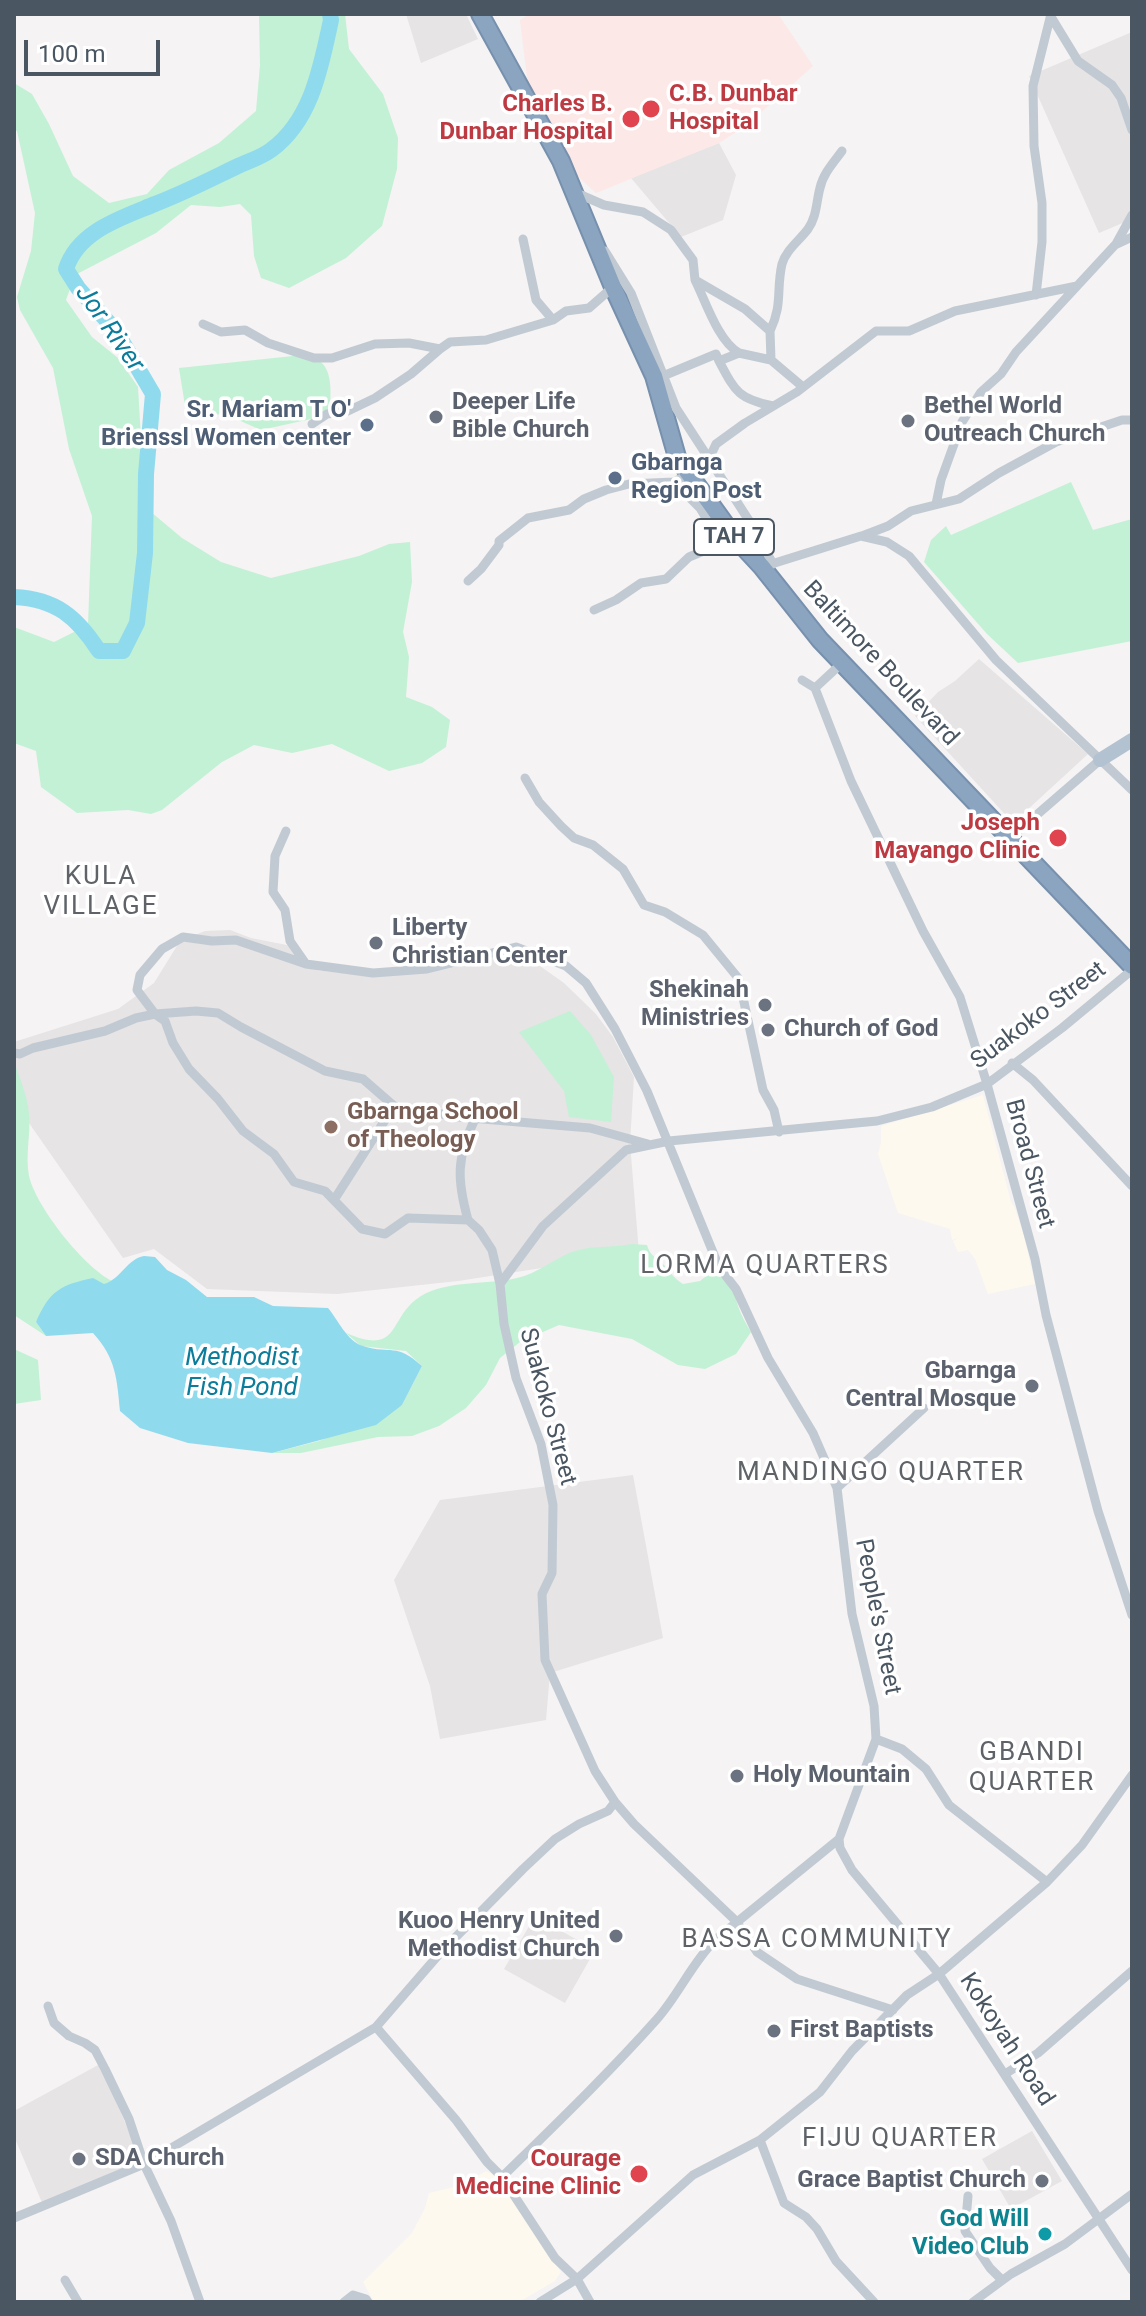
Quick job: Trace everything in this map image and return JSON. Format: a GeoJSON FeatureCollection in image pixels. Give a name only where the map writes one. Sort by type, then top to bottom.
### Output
{"type":"FeatureCollection","features":[{"type":"Feature","properties":{"kind":"highway","name":"Baltimore Boulevard"},"geometry":{"type":"LineString","coordinates":[[480,14],[561,161],[654,376],[681,478],[736,539],[767,565],[820,640],[1132,968]]}},
{"type":"Feature","properties":{"kind":"main road"},"geometry":{"type":"LineString","coordinates":[[1100,760],[1132,740]]}},
{"type":"Feature","properties":{"kind":"street"},"geometry":{"type":"LineString","coordinates":[[1050,15],[1078,61],[1112,85],[1121,98],[1132,130]]}},
{"type":"Feature","properties":{"kind":"street"},"geometry":{"type":"LineString","coordinates":[[1036,295],[1042,242],[1042,203],[1034,146],[1033,86],[1050,15]]}},
{"type":"Feature","properties":{"kind":"street"},"geometry":{"type":"LineString","coordinates":[[771,360],[770,331],[779,311],[783,262],[809,228],[817,210],[820,186],[842,151]]}},
{"type":"Feature","properties":{"kind":"street"},"geometry":{"type":"LineString","coordinates":[[561,161],[581,195],[589,221],[631,293],[676,408],[750,522],[767,565],[888,526],[911,511],[959,499],[1056,442],[1122,420],[1132,420]]}},
{"type":"Feature","properties":{"kind":"street"},"geometry":{"type":"LineString","coordinates":[[581,195],[604,205],[643,212],[671,230],[693,260],[695,280],[729,348],[771,360],[803,387]]}},
{"type":"Feature","properties":{"kind":"street"},"geometry":{"type":"LineString","coordinates":[[936,504],[941,480],[962,422],[981,392],[1001,374],[1016,352],[1115,245],[1132,215]]}},
{"type":"Feature","properties":{"kind":"street"},"geometry":{"type":"LineString","coordinates":[[1115,245],[1132,237]]}},
{"type":"Feature","properties":{"kind":"street"},"geometry":{"type":"LineString","coordinates":[[523,239],[536,300],[553,320]]}},
{"type":"Feature","properties":{"kind":"street"},"geometry":{"type":"LineString","coordinates":[[695,280],[745,309],[770,331]]}},
{"type":"Feature","properties":{"kind":"street"},"geometry":{"type":"LineString","coordinates":[[709,459],[716,444],[803,387],[876,331],[909,331],[955,311],[1077,286]]}},
{"type":"Feature","properties":{"kind":"street"},"geometry":{"type":"LineString","coordinates":[[312,424],[327,414],[348,411],[375,398],[450,342],[486,340],[553,320],[566,311],[589,308],[613,287]]}},
{"type":"Feature","properties":{"kind":"street"},"geometry":{"type":"LineString","coordinates":[[203,324],[221,332],[245,330],[268,343],[314,358],[332,358],[375,344],[409,343],[440,349]]}},
{"type":"Feature","properties":{"kind":"street"},"geometry":{"type":"LineString","coordinates":[[719,361],[739,353]]}},
{"type":"Feature","properties":{"kind":"street"},"geometry":{"type":"LineString","coordinates":[[663,376],[716,354],[732,385],[748,401],[773,406]]}},
{"type":"Feature","properties":{"kind":"street"},"geometry":{"type":"LineString","coordinates":[[468,581],[481,569],[499,541],[528,518],[569,510],[584,499],[629,484],[681,478],[724,546],[689,557],[666,579],[641,583],[594,610]]}},
{"type":"Feature","properties":{"kind":"street"},"geometry":{"type":"LineString","coordinates":[[861,536],[887,542],[909,556],[996,660],[1132,790]]}},
{"type":"Feature","properties":{"kind":"street"},"geometry":{"type":"LineString","coordinates":[[802,680],[815,688],[842,663]]}},
{"type":"Feature","properties":{"kind":"street","name":"Broad Street"},"geometry":{"type":"LineString","coordinates":[[815,688],[851,781],[923,931],[960,997],[1035,1259],[1046,1315],[1098,1511],[1132,1615]]}},
{"type":"Feature","properties":{"kind":"street"},"geometry":{"type":"LineString","coordinates":[[1010,838],[1100,760]]}},
{"type":"Feature","properties":{"kind":"street"},"geometry":{"type":"LineString","coordinates":[[525,778],[539,802],[561,826],[574,838],[593,845],[623,869],[644,905],[665,912],[703,935],[739,979],[763,1090],[774,1110],[779,1132]]}},
{"type":"Feature","properties":{"kind":"street"},"geometry":{"type":"LineString","coordinates":[[286,831],[275,856],[273,892],[285,910],[290,941],[306,964]]}},
{"type":"Feature","properties":{"kind":"street","name":"People's Street"},"geometry":{"type":"LineString","coordinates":[[334,1200],[325,1191],[294,1182],[274,1154],[243,1131],[189,1069],[173,1043],[165,1021],[155,1014],[137,990],[140,975],[162,949],[183,937],[236,940],[306,964],[373,973],[427,969],[516,947],[566,966],[586,983],[615,1029],[669,1141],[719,1267],[736,1289],[768,1358],[813,1433],[837,1488],[852,1614],[874,1706],[876,1739],[839,1839],[736,1921],[705,1950],[660,2015],[502,2177]]}},
{"type":"Feature","properties":{"kind":"street","name":"Suakoko Street"},"geometry":{"type":"LineString","coordinates":[[893,2010],[797,1979],[757,1952],[736,1921],[634,1824],[595,1771],[545,1660],[542,1594],[552,1573],[553,1505],[541,1444],[516,1378],[504,1324],[500,1284],[543,1226],[626,1150],[669,1141],[877,1121],[932,1107],[987,1084],[1062,1028],[1132,968]]}},
{"type":"Feature","properties":{"kind":"street"},"geometry":{"type":"LineString","coordinates":[[14,1053],[105,1031],[155,1014],[218,1013],[325,1071],[363,1079],[394,1106],[475,1119],[590,1128],[648,1144]]}},
{"type":"Feature","properties":{"kind":"street"},"geometry":{"type":"LineString","coordinates":[[1012,1063],[1033,1080],[1132,1186]]}},
{"type":"Feature","properties":{"kind":"street"},"geometry":{"type":"LineString","coordinates":[[394,1106],[334,1200],[362,1229],[385,1234],[408,1218],[468,1220]]}},
{"type":"Feature","properties":{"kind":"street"},"geometry":{"type":"LineString","coordinates":[[475,1119],[458,1171],[460,1188],[468,1220],[492,1250],[500,1284]]}},
{"type":"Feature","properties":{"kind":"street"},"geometry":{"type":"LineString","coordinates":[[837,1488],[924,1408]]}},
{"type":"Feature","properties":{"kind":"street"},"geometry":{"type":"LineString","coordinates":[[876,1739],[902,1749],[926,1769],[949,1805],[1047,1882]]}},
{"type":"Feature","properties":{"kind":"street"},"geometry":{"type":"LineString","coordinates":[[540,2302],[577,2279],[693,2175],[760,2140],[820,2092],[852,2051],[907,1995],[939,1974],[1047,1882],[1082,1845],[1132,1775]]}},
{"type":"Feature","properties":{"kind":"street"},"geometry":{"type":"LineString","coordinates":[[14,2218],[144,2164],[376,2027],[441,1952],[555,1839],[608,1811],[615,1802]]}},
{"type":"Feature","properties":{"kind":"street","name":"Kokoyah Road"},"geometry":{"type":"LineString","coordinates":[[839,1839],[840,1848],[852,1870],[939,1974],[1132,2270]]}},
{"type":"Feature","properties":{"kind":"street"},"geometry":{"type":"LineString","coordinates":[[1005,2074],[1038,2053],[1132,1971]]}},
{"type":"Feature","properties":{"kind":"street"},"geometry":{"type":"LineString","coordinates":[[48,2006],[54,2023],[69,2036],[95,2050],[129,2119],[200,2302]]}},
{"type":"Feature","properties":{"kind":"street"},"geometry":{"type":"LineString","coordinates":[[376,2027],[502,2177],[555,2258],[577,2279],[590,2302]]}},
{"type":"Feature","properties":{"kind":"street"},"geometry":{"type":"LineString","coordinates":[[760,2140],[784,2203],[806,2217],[817,2229],[836,2261],[874,2302]]}},
{"type":"Feature","properties":{"kind":"street"},"geometry":{"type":"LineString","coordinates":[[973,2302],[1002,2280],[1065,2244],[1132,2194]]}},
{"type":"Feature","properties":{"kind":"street"},"geometry":{"type":"LineString","coordinates":[[968,2196],[965,2231],[1002,2280]]}},
{"type":"Feature","properties":{"kind":"street"},"geometry":{"type":"LineString","coordinates":[[65,2280],[78,2302]]}},
{"type":"Feature","properties":{"kind":"street"},"geometry":{"type":"LineString","coordinates":[[344,2302],[353,2295],[368,2302]]}},
{"type":"Feature","properties":{"kind":"shaded area"},"geometry":{"type":"Polygon","coordinates":[[[406,14],[466,14],[478,39],[421,63],[406,14]]]}},
{"type":"Feature","properties":{"kind":"shaded area","name":"C.B. Dunbar Hospital"},"geometry":{"type":"Polygon","coordinates":[[[530,14],[778,14],[813,66],[747,125],[719,143],[596,193],[567,166],[529,93],[520,20],[530,14]]]}},
{"type":"Feature","properties":{"kind":"shaded area"},"geometry":{"type":"Polygon","coordinates":[[[1132,32],[1132,219],[1099,233],[1029,76],[1132,32]]]}},
{"type":"Feature","properties":{"kind":"shaded area"},"geometry":{"type":"Polygon","coordinates":[[[719,143],[736,175],[723,220],[681,237],[631,178],[719,143]]]}},
{"type":"Feature","properties":{"kind":"shaded area"},"geometry":{"type":"Polygon","coordinates":[[[979,659],[1088,754],[1013,823],[915,716],[938,692],[979,659]]]}},
{"type":"Feature","properties":{"kind":"shaded area","name":"Gbarnga School of Theology"},"geometry":{"type":"Polygon","coordinates":[[[230,930],[251,938],[297,947],[316,970],[341,973],[409,971],[520,952],[564,983],[596,1014],[613,1037],[634,1077],[630,1143],[639,1253],[458,1281],[337,1294],[207,1289],[154,1249],[123,1258],[20,1110],[14,1073],[14,1042],[118,1009],[154,983],[180,941],[205,931],[230,930]]]}},
{"type":"Feature","properties":{"kind":"shaded area"},"geometry":{"type":"Polygon","coordinates":[[[983,1095],[1035,1284],[988,1294],[975,1259],[968,1250],[958,1252],[953,1241],[958,1238],[952,1240],[950,1229],[898,1213],[878,1154],[881,1126],[983,1095]]]}},
{"type":"Feature","properties":{"kind":"shaded area"},"geometry":{"type":"Polygon","coordinates":[[[633,1475],[663,1638],[550,1673],[546,1720],[440,1739],[430,1686],[394,1580],[440,1500],[633,1475]]]}},
{"type":"Feature","properties":{"kind":"shaded area"},"geometry":{"type":"Polygon","coordinates":[[[535,1916],[595,1950],[565,2003],[504,1969],[535,1916]]]}},
{"type":"Feature","properties":{"kind":"shaded area"},"geometry":{"type":"Polygon","coordinates":[[[100,2064],[141,2160],[43,2205],[14,2136],[14,2111],[100,2064]]]}},
{"type":"Feature","properties":{"kind":"shaded area"},"geometry":{"type":"Polygon","coordinates":[[[1032,2131],[1062,2181],[1011,2209],[982,2159],[1032,2131]]]}},
{"type":"Feature","properties":{"kind":"shaded area"},"geometry":{"type":"Polygon","coordinates":[[[486,2171],[499,2177],[561,2272],[555,2281],[519,2302],[374,2302],[363,2282],[412,2233],[429,2193],[462,2185],[486,2171]]]}},
{"type":"Feature","properties":{"kind":"green space"},"geometry":{"type":"Polygon","coordinates":[[[259,14],[345,14],[349,49],[383,94],[398,138],[397,169],[382,226],[346,258],[289,288],[261,278],[254,256],[251,215],[240,204],[220,207],[191,205],[156,233],[75,275],[66,300],[92,337],[118,358],[138,387],[145,507],[182,538],[221,562],[271,578],[359,556],[389,544],[410,542],[412,582],[403,632],[409,657],[406,697],[432,707],[450,720],[446,747],[422,763],[389,771],[332,744],[292,753],[254,745],[222,762],[162,810],[151,814],[128,810],[77,813],[41,787],[36,751],[14,743],[14,627],[54,642],[88,625],[92,516],[69,449],[53,368],[20,310],[17,297],[31,251],[35,213],[17,131],[14,130],[14,83],[32,94],[73,176],[109,203],[147,194],[169,170],[219,143],[256,111],[260,65],[259,14]]]}},
{"type":"Feature","properties":{"kind":"green space"},"geometry":{"type":"Polygon","coordinates":[[[293,356],[314,358],[328,372],[330,407],[320,417],[261,430],[227,415],[186,412],[179,368],[293,356]]]}},
{"type":"Feature","properties":{"kind":"green space"},"geometry":{"type":"Polygon","coordinates":[[[1071,482],[1093,530],[1132,519],[1132,641],[1018,663],[987,634],[924,562],[931,540],[946,526],[951,535],[1071,482]]]}},
{"type":"Feature","properties":{"kind":"green space"},"geometry":{"type":"Polygon","coordinates":[[[570,1011],[591,1035],[614,1077],[611,1122],[569,1117],[564,1091],[519,1032],[570,1011]]]}},
{"type":"Feature","properties":{"kind":"green space"},"geometry":{"type":"Polygon","coordinates":[[[14,1061],[28,1107],[28,1168],[33,1189],[75,1250],[112,1281],[36,1322],[46,1336],[14,1315],[14,1061]]]}},
{"type":"Feature","properties":{"kind":"green space"},"geometry":{"type":"Polygon","coordinates":[[[647,1245],[652,1254],[683,1284],[700,1281],[709,1274],[727,1281],[751,1332],[736,1354],[705,1369],[678,1365],[632,1339],[559,1325],[520,1342],[500,1358],[486,1385],[466,1408],[439,1426],[412,1436],[378,1437],[301,1453],[272,1453],[319,1441],[402,1405],[422,1366],[406,1351],[361,1346],[346,1333],[377,1340],[392,1331],[410,1305],[431,1291],[517,1278],[572,1252],[647,1245]]]}},
{"type":"Feature","properties":{"kind":"green space"},"geometry":{"type":"Polygon","coordinates":[[[14,1349],[38,1360],[41,1400],[14,1404],[14,1349]]]}},
{"type":"Feature","properties":{"kind":"water","name":"Methodist Fish Pond"},"geometry":{"type":"Polygon","coordinates":[[[144,1256],[155,1257],[167,1270],[207,1297],[254,1297],[273,1306],[328,1308],[357,1343],[399,1351],[422,1366],[402,1405],[376,1425],[272,1453],[188,1443],[140,1428],[120,1411],[111,1360],[93,1333],[46,1336],[36,1322],[46,1303],[58,1291],[93,1278],[104,1284],[144,1256]]]}},
{"type":"Feature","properties":{"kind":"waterway","name":"Jor River"},"geometry":{"type":"LineString","coordinates":[[14,597],[29,598],[64,612],[82,628],[99,651],[123,651],[137,623],[145,553],[146,474],[153,394],[116,331],[78,288],[66,269],[72,256],[90,235],[260,157],[285,138],[313,91],[330,14]]}},
{"type":"Feature","properties":{"kind":"place","name":"C.B. Dunbar Hospital"},"geometry":{"type":"Point","coordinates":[651,109]}},
{"type":"Feature","properties":{"kind":"place","name":"Charles B. Dunbar Hospital"},"geometry":{"type":"Point","coordinates":[631,119]}},
{"type":"Feature","properties":{"kind":"place","name":"Deeper Life Bible Church"},"geometry":{"type":"Point","coordinates":[436,417]}},
{"type":"Feature","properties":{"kind":"place","name":"Bethel World Outreach Church"},"geometry":{"type":"Point","coordinates":[908,421]}},
{"type":"Feature","properties":{"kind":"place","name":"Sr. Mariam T O' Brienssl Women center"},"geometry":{"type":"Point","coordinates":[367,425]}},
{"type":"Feature","properties":{"kind":"place","name":"Gbarnga Region Post"},"geometry":{"type":"Point","coordinates":[615,478]}},
{"type":"Feature","properties":{"kind":"place","name":"Joseph Mayango Clinic"},"geometry":{"type":"Point","coordinates":[1058,838]}},
{"type":"Feature","properties":{"kind":"place","name":"Liberty Christian Center"},"geometry":{"type":"Point","coordinates":[376,943]}},
{"type":"Feature","properties":{"kind":"place","name":"Shekinah Ministries"},"geometry":{"type":"Point","coordinates":[765,1005]}},
{"type":"Feature","properties":{"kind":"place","name":"Church of God"},"geometry":{"type":"Point","coordinates":[768,1030]}},
{"type":"Feature","properties":{"kind":"place","name":"Gbarnga School of Theology"},"geometry":{"type":"Point","coordinates":[331,1127]}},
{"type":"Feature","properties":{"kind":"place","name":"Gbarnga Central Mosque"},"geometry":{"type":"Point","coordinates":[1032,1386]}},
{"type":"Feature","properties":{"kind":"place","name":"Holy Mountain"},"geometry":{"type":"Point","coordinates":[737,1776]}},
{"type":"Feature","properties":{"kind":"place","name":"Kuoo Henry United Methodist Church"},"geometry":{"type":"Point","coordinates":[616,1936]}},
{"type":"Feature","properties":{"kind":"place","name":"First Baptists"},"geometry":{"type":"Point","coordinates":[774,2031]}},
{"type":"Feature","properties":{"kind":"place","name":"SDA Church"},"geometry":{"type":"Point","coordinates":[79,2159]}},
{"type":"Feature","properties":{"kind":"place","name":"Courage Medicine Clinic"},"geometry":{"type":"Point","coordinates":[639,2174]}},
{"type":"Feature","properties":{"kind":"place","name":"Grace Baptist Church"},"geometry":{"type":"Point","coordinates":[1042,2181]}},
{"type":"Feature","properties":{"kind":"place","name":"God Will Video Club"},"geometry":{"type":"Point","coordinates":[1045,2234]}},
{"type":"Feature","properties":{"kind":"district","name":"KULA VILLAGE"},"geometry":{"type":"Point","coordinates":[101,892]}},
{"type":"Feature","properties":{"kind":"district","name":"LORMA QUARTERS"},"geometry":{"type":"Point","coordinates":[765,1266]}},
{"type":"Feature","properties":{"kind":"district","name":"MANDINGO QUARTER"},"geometry":{"type":"Point","coordinates":[881,1473]}},
{"type":"Feature","properties":{"kind":"district","name":"GBANDI QUARTER"},"geometry":{"type":"Point","coordinates":[1032,1768]}},
{"type":"Feature","properties":{"kind":"district","name":"BASSA COMMUNITY"},"geometry":{"type":"Point","coordinates":[817,1940]}},
{"type":"Feature","properties":{"kind":"district","name":"FIJU QUARTER"},"geometry":{"type":"Point","coordinates":[900,2139]}}]}
